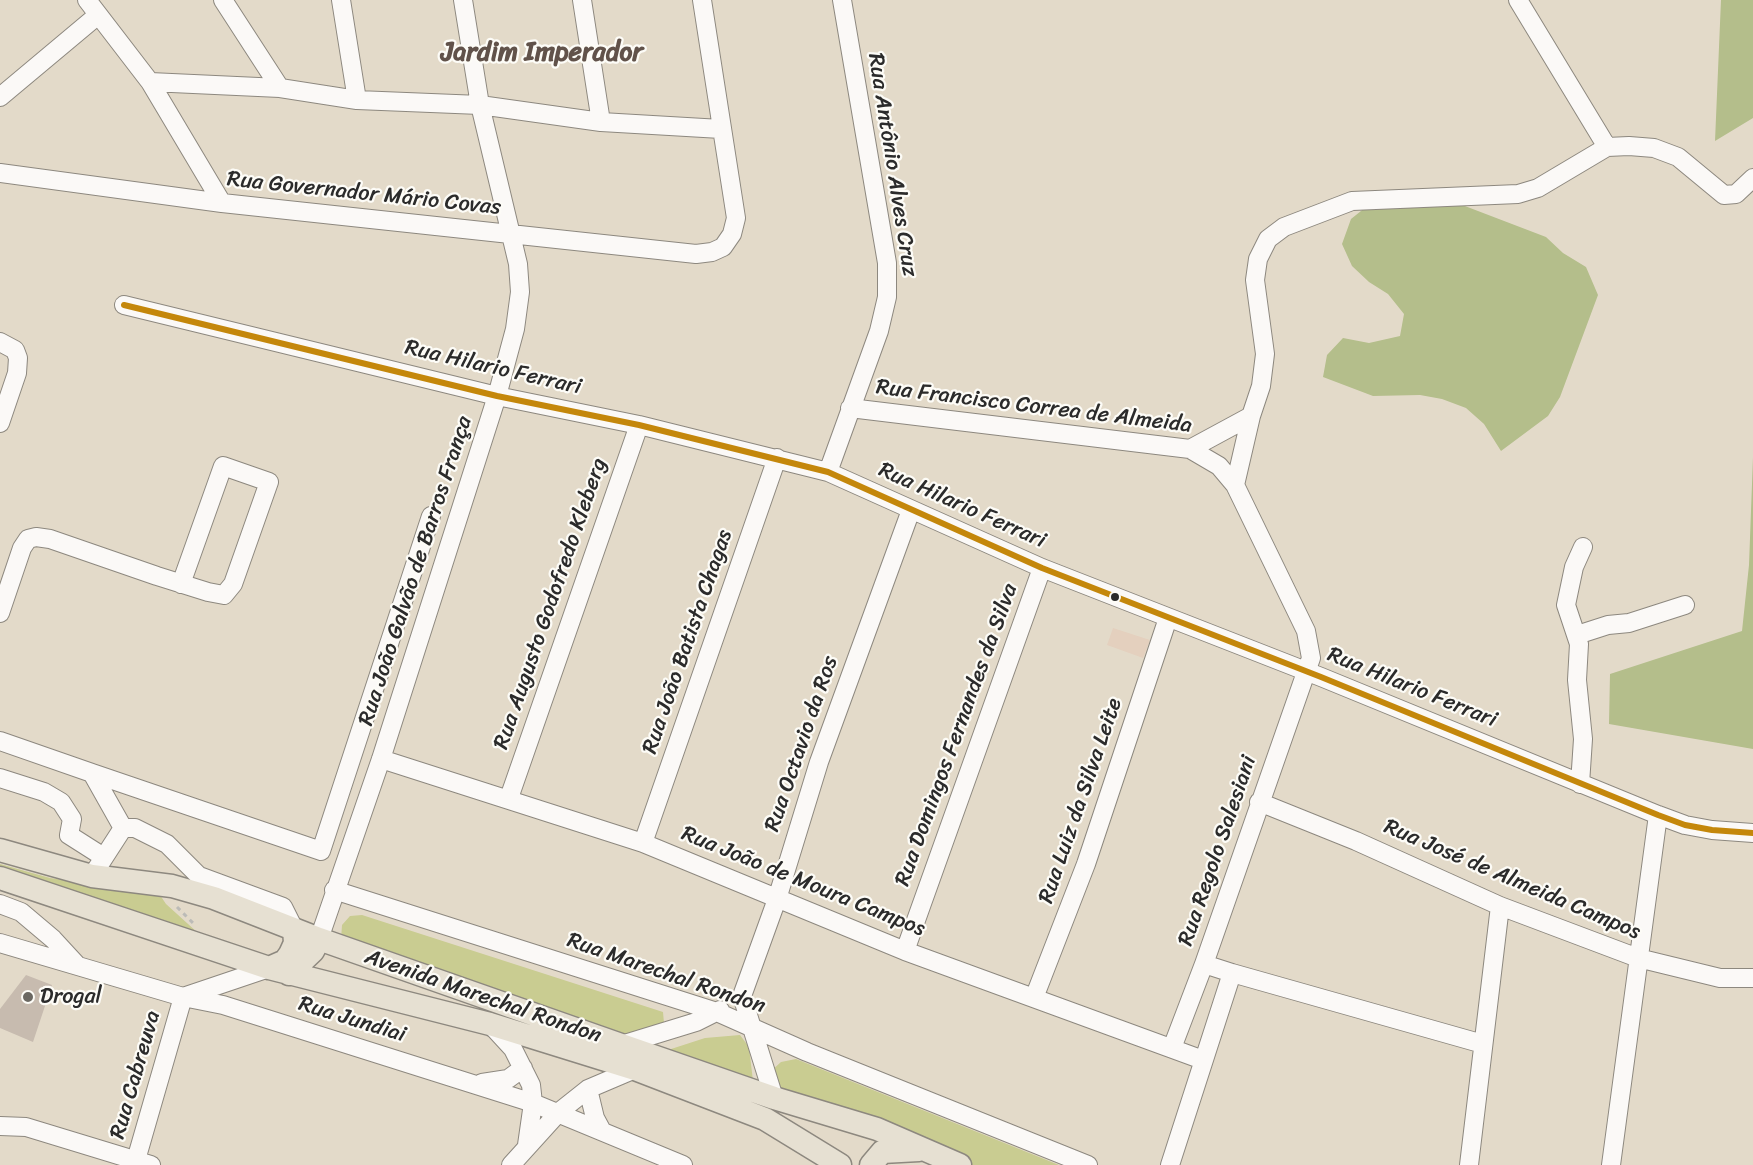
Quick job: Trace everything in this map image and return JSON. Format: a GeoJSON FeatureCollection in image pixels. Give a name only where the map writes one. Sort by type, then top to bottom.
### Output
{"type":"FeatureCollection","features":[{"type":"Feature","properties":{"kind":"main road","name":"Avenida Marechal Rondon"},"geometry":{"type":"LineString","coordinates":[[0,850],[97,866],[213,898],[319,939],[621,1045],[774,1098],[877,1130],[960,1165]]}},
{"type":"Feature","properties":{"kind":"main road","name":"Avenida Marechal Rondon"},"geometry":{"type":"LineString","coordinates":[[0,878],[279,971],[490,1024],[635,1069],[765,1119],[840,1165]]}},
{"type":"Feature","properties":{"kind":"main road"},"geometry":{"type":"LineString","coordinates":[[279,971],[295,943],[294,929]]}},
{"type":"Feature","properties":{"kind":"main road"},"geometry":{"type":"LineString","coordinates":[[279,971],[309,956],[319,939]]}},
{"type":"Feature","properties":{"kind":"main road"},"geometry":{"type":"LineString","coordinates":[[871,1165],[882,1152],[929,1151]]}},
{"type":"Feature","properties":{"kind":"street"},"geometry":{"type":"LineString","coordinates":[[87,0],[150,82],[222,203]]}},
{"type":"Feature","properties":{"kind":"street"},"geometry":{"type":"LineString","coordinates":[[223,0],[280,88]]}},
{"type":"Feature","properties":{"kind":"street"},"geometry":{"type":"LineString","coordinates":[[341,0],[357,100]]}},
{"type":"Feature","properties":{"kind":"street","name":"Rua João Galvão de Barros França"},"geometry":{"type":"LineString","coordinates":[[319,939],[381,759],[497,396],[515,329],[520,292],[518,264],[480,105],[463,0]]}},
{"type":"Feature","properties":{"kind":"street"},"geometry":{"type":"LineString","coordinates":[[582,0],[601,122]]}},
{"type":"Feature","properties":{"kind":"street"},"geometry":{"type":"LineString","coordinates":[[150,82],[280,88],[357,100],[480,105],[601,122],[721,129],[702,0]]}},
{"type":"Feature","properties":{"kind":"street","name":"Rua Antônio Alves Cruz"},"geometry":{"type":"LineString","coordinates":[[828,472],[879,331],[887,297],[887,263],[842,0]]}},
{"type":"Feature","properties":{"kind":"street"},"geometry":{"type":"LineString","coordinates":[[1518,0],[1607,147]]}},
{"type":"Feature","properties":{"kind":"street"},"geometry":{"type":"LineString","coordinates":[[0,96],[98,15]]}},
{"type":"Feature","properties":{"kind":"street","name":"Rua Governador Mário Covas"},"geometry":{"type":"LineString","coordinates":[[0,173],[222,203],[696,254],[712,252],[723,247],[732,234],[736,218],[721,129]]}},
{"type":"Feature","properties":{"kind":"street"},"geometry":{"type":"LineString","coordinates":[[1235,485],[1251,416],[1262,386],[1265,354],[1255,280],[1258,258],[1268,239],[1284,227],[1352,201],[1518,194],[1539,188],[1607,147],[1654,148],[1677,157],[1724,195],[1736,194],[1753,178]]}},
{"type":"Feature","properties":{"kind":"street","name":"Rua Hilario Ferrari"},"geometry":{"type":"LineString","coordinates":[[124,304],[497,396],[639,425],[828,472],[1042,568],[1308,672],[1658,815],[1703,829],[1753,833]]}},
{"type":"Feature","properties":{"kind":"street"},"geometry":{"type":"LineString","coordinates":[[0,342],[15,350],[18,358],[17,373],[0,423]]}},
{"type":"Feature","properties":{"kind":"street","name":"Rua Francisco Correa de Almeida"},"geometry":{"type":"LineString","coordinates":[[850,408],[1191,449],[1219,466],[1235,485],[1306,631],[1311,658],[1308,672]]}},
{"type":"Feature","properties":{"kind":"street"},"geometry":{"type":"LineString","coordinates":[[1191,449],[1251,416]]}},
{"type":"Feature","properties":{"kind":"street","name":"Rua Augusto Godofredo Kleberg"},"geometry":{"type":"LineString","coordinates":[[509,798],[639,425]]}},
{"type":"Feature","properties":{"kind":"street","name":"Rua João Batista Chagas"},"geometry":{"type":"LineString","coordinates":[[643,843],[777,458]]}},
{"type":"Feature","properties":{"kind":"street"},"geometry":{"type":"LineString","coordinates":[[0,613],[22,548],[28,539],[36,537],[50,538],[181,584],[224,595],[230,591],[269,482],[223,466],[181,584]]}},
{"type":"Feature","properties":{"kind":"street","name":"Rua Octavio da Ros"},"geometry":{"type":"LineString","coordinates":[[742,996],[777,898],[819,762],[910,510]]}},
{"type":"Feature","properties":{"kind":"street"},"geometry":{"type":"LineString","coordinates":[[0,741],[321,852],[431,516]]}},
{"type":"Feature","properties":{"kind":"street"},"geometry":{"type":"LineString","coordinates":[[1580,784],[1583,739],[1577,680],[1577,635],[1566,605],[1574,567],[1583,547]]}},
{"type":"Feature","properties":{"kind":"street","name":"Rua Domingos Fernandes da Silva"},"geometry":{"type":"LineString","coordinates":[[905,951],[1042,568]]}},
{"type":"Feature","properties":{"kind":"street"},"geometry":{"type":"LineString","coordinates":[[1577,635],[1608,625],[1629,623],[1685,605]]}},
{"type":"Feature","properties":{"kind":"street","name":"Rua Luiz da Silva Leite"},"geometry":{"type":"LineString","coordinates":[[1034,998],[1086,864],[1168,618]]}},
{"type":"Feature","properties":{"kind":"street","name":"Rua Regolo Salesiani"},"geometry":{"type":"LineString","coordinates":[[1308,672],[1259,802],[1204,964],[1483,1044]]}},
{"type":"Feature","properties":{"kind":"street","name":"Rua João de Moura Campos"},"geometry":{"type":"LineString","coordinates":[[381,759],[509,798],[643,843],[905,951],[1203,1060]]}},
{"type":"Feature","properties":{"kind":"street"},"geometry":{"type":"LineString","coordinates":[[92,773],[123,828]]}},
{"type":"Feature","properties":{"kind":"street"},"geometry":{"type":"LineString","coordinates":[[0,778],[44,792],[61,802],[72,819],[69,835],[97,866],[123,828]]}},
{"type":"Feature","properties":{"kind":"street","name":"Rua José de Almeida Campos"},"geometry":{"type":"LineString","coordinates":[[1259,802],[1356,841],[1500,906],[1638,958],[1720,978],[1753,978]]}},
{"type":"Feature","properties":{"kind":"street"},"geometry":{"type":"LineString","coordinates":[[1611,1165],[1658,815]]}},
{"type":"Feature","properties":{"kind":"street"},"geometry":{"type":"LineString","coordinates":[[123,828],[145,831],[167,844],[199,876],[213,898]]}},
{"type":"Feature","properties":{"kind":"street"},"geometry":{"type":"LineString","coordinates":[[199,876],[284,907],[294,929]]}},
{"type":"Feature","properties":{"kind":"street","name":"Rua Marechal Rondon"},"geometry":{"type":"LineString","coordinates":[[334,890],[717,1012],[1082,1163]]}},
{"type":"Feature","properties":{"kind":"street"},"geometry":{"type":"LineString","coordinates":[[0,904],[21,912],[53,939],[78,966]]}},
{"type":"Feature","properties":{"kind":"street"},"geometry":{"type":"LineString","coordinates":[[1469,1165],[1500,906]]}},
{"type":"Feature","properties":{"kind":"street","name":"Rua Jundiai"},"geometry":{"type":"LineString","coordinates":[[0,944],[183,997],[223,1005],[475,1084],[559,1113],[683,1165]]}},
{"type":"Feature","properties":{"kind":"street"},"geometry":{"type":"LineString","coordinates":[[1172,1048],[1204,964]]}},
{"type":"Feature","properties":{"kind":"street"},"geometry":{"type":"LineString","coordinates":[[183,997],[279,971]]}},
{"type":"Feature","properties":{"kind":"street"},"geometry":{"type":"LineString","coordinates":[[1170,1165],[1232,973]]}},
{"type":"Feature","properties":{"kind":"street"},"geometry":{"type":"LineString","coordinates":[[660,994],[673,1009],[675,1019],[669,1030]]}},
{"type":"Feature","properties":{"kind":"street"},"geometry":{"type":"LineString","coordinates":[[621,1045],[717,1012],[742,996],[774,1098]]}},
{"type":"Feature","properties":{"kind":"street","name":"Rua Cabreuva"},"geometry":{"type":"LineString","coordinates":[[140,1164],[183,997]]}},
{"type":"Feature","properties":{"kind":"street"},"geometry":{"type":"LineString","coordinates":[[490,1024],[513,1049],[531,1085],[533,1103],[527,1145]]}},
{"type":"Feature","properties":{"kind":"street"},"geometry":{"type":"LineString","coordinates":[[475,1084],[499,1083],[523,1068]]}},
{"type":"Feature","properties":{"kind":"street"},"geometry":{"type":"LineString","coordinates":[[511,1165],[527,1145],[559,1113],[588,1089],[635,1069]]}},
{"type":"Feature","properties":{"kind":"street"},"geometry":{"type":"LineString","coordinates":[[588,1089],[595,1118],[602,1131]]}},
{"type":"Feature","properties":{"kind":"street"},"geometry":{"type":"LineString","coordinates":[[2,1125],[26,1127],[140,1164]]}},
{"type":"Feature","properties":{"kind":"path"},"geometry":{"type":"LineString","coordinates":[[172,886],[170,900],[203,931]]}},
{"type":"Feature","properties":{"kind":"shaded area"},"geometry":{"type":"Polygon","coordinates":[[[1113,628],[1150,640],[1143,658],[1107,645],[1113,628]]]}},
{"type":"Feature","properties":{"kind":"green space"},"geometry":{"type":"Polygon","coordinates":[[[1721,0],[1753,0],[1753,118],[1715,141],[1721,0]]]}},
{"type":"Feature","properties":{"kind":"green space"},"geometry":{"type":"Polygon","coordinates":[[[1423,190],[1546,237],[1563,253],[1586,267],[1598,295],[1560,397],[1548,416],[1501,451],[1484,424],[1466,408],[1442,399],[1420,395],[1373,396],[1323,377],[1327,355],[1343,338],[1369,343],[1400,336],[1404,314],[1388,294],[1369,282],[1352,266],[1342,244],[1351,219],[1371,203],[1423,190]]]}},
{"type":"Feature","properties":{"kind":"green space"},"geometry":{"type":"Polygon","coordinates":[[[1753,457],[1753,749],[1609,724],[1610,674],[1742,631],[1749,565],[1753,457]]]}},
{"type":"Feature","properties":{"kind":"green space"},"geometry":{"type":"Polygon","coordinates":[[[0,864],[50,878],[160,895],[166,904],[209,943],[0,870],[0,864]]]}},
{"type":"Feature","properties":{"kind":"green space"},"geometry":{"type":"Polygon","coordinates":[[[362,915],[663,1012],[664,1023],[626,1035],[341,940],[342,925],[350,916],[362,915]]]}},
{"type":"Feature","properties":{"kind":"green space"},"geometry":{"type":"Polygon","coordinates":[[[740,1035],[749,1047],[753,1081],[668,1050],[705,1038],[740,1035]]]}},
{"type":"Feature","properties":{"kind":"green space"},"geometry":{"type":"Polygon","coordinates":[[[796,1059],[1059,1165],[970,1165],[775,1089],[770,1072],[781,1062],[796,1059]]]}},
{"type":"Feature","properties":{"kind":"building","name":"Drogal"},"geometry":{"type":"Polygon","coordinates":[[[26,975],[52,985],[33,1042],[0,1028],[0,1009],[26,975]]]}},
{"type":"Feature","properties":{"kind":"transit line"},"geometry":{"type":"LineString","coordinates":[[124,305],[497,396],[639,425],[828,472],[1042,568],[1321,677],[1658,815],[1685,825],[1712,830],[1753,833]]}},
{"type":"Feature","properties":{"kind":"place","name":"Drogal"},"geometry":{"type":"Point","coordinates":[28,997]}},
{"type":"Feature","properties":{"kind":"district","name":"Jardim Imperador"},"geometry":{"type":"Point","coordinates":[542,53]}}]}
